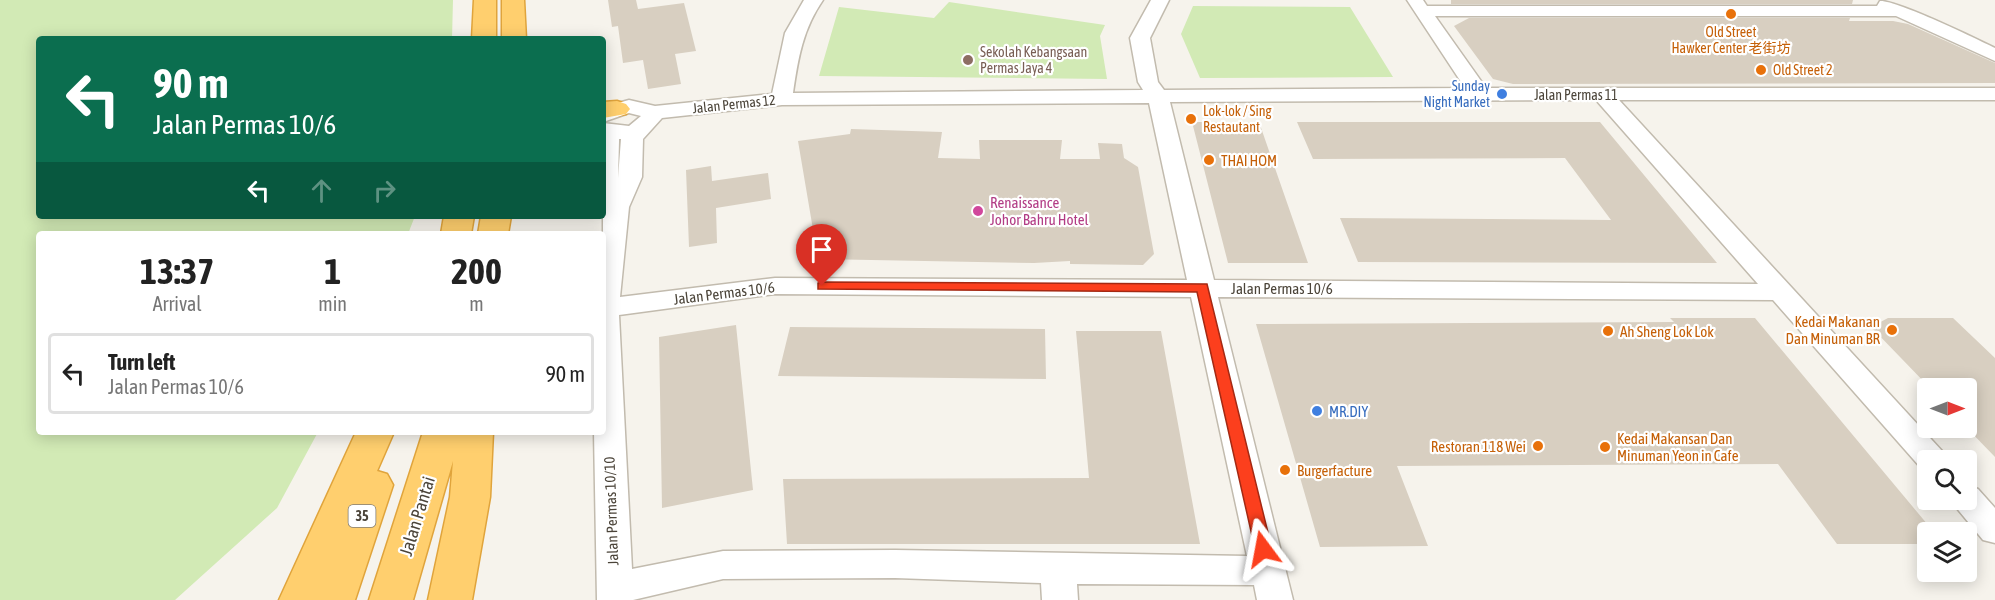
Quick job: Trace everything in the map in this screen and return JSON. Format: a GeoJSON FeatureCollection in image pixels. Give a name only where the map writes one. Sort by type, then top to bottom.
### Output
{"type":"FeatureCollection","features":[{"type":"Feature","properties":{"kind":"highway"},"geometry":{"type":"LineString","coordinates":[[484,36],[485,0]]}},
{"type":"Feature","properties":{"kind":"highway"},"geometry":{"type":"LineString","coordinates":[[513,0],[514,36]]}},
{"type":"Feature","properties":{"kind":"highway"},"geometry":{"type":"LineString","coordinates":[[301,600],[374,435]]}},
{"type":"Feature","properties":{"kind":"highway","name":"35"},"geometry":{"type":"LineString","coordinates":[[333,600],[390,435]]}},
{"type":"Feature","properties":{"kind":"highway","name":"Jalan Pantai"},"geometry":{"type":"LineString","coordinates":[[391,600],[441,435]]}},
{"type":"Feature","properties":{"kind":"highway"},"geometry":{"type":"LineString","coordinates":[[450,600],[470,496],[474,435]]}},
{"type":"Feature","properties":{"kind":"street","name":"Jalan Permas 12"},"geometry":{"type":"LineString","coordinates":[[606,119],[641,108],[646,120],[782,99],[787,62],[802,11],[814,0]]}},
{"type":"Feature","properties":{"kind":"street"},"geometry":{"type":"LineString","coordinates":[[615,593],[723,565],[895,564],[1059,585],[1272,585],[1158,97],[1148,82],[1140,38],[1160,0]]}},
{"type":"Feature","properties":{"kind":"street"},"geometry":{"type":"LineString","coordinates":[[1874,0],[1995,55]]}},
{"type":"Feature","properties":{"kind":"street"},"geometry":{"type":"LineString","coordinates":[[1418,5],[1901,12]]}},
{"type":"Feature","properties":{"kind":"street"},"geometry":{"type":"LineString","coordinates":[[1418,5],[1480,94]]}},
{"type":"Feature","properties":{"kind":"street","name":"Jalan Permas 11"},"geometry":{"type":"LineString","coordinates":[[782,99],[1480,94],[1995,94]]}},
{"type":"Feature","properties":{"kind":"street"},"geometry":{"type":"LineString","coordinates":[[1603,95],[1923,450]]}},
{"type":"Feature","properties":{"kind":"street","name":"Jalan Permas 10/10"},"geometry":{"type":"LineString","coordinates":[[606,119],[608,141],[606,184],[617,207]]}},
{"type":"Feature","properties":{"kind":"street","name":"Jalan Permas 10/10"},"geometry":{"type":"LineString","coordinates":[[606,300],[617,207],[630,177],[632,137],[646,120]]}},
{"type":"Feature","properties":{"kind":"street","name":"Jalan Permas 10/6"},"geometry":{"type":"LineString","coordinates":[[606,308],[775,286],[1780,291]]}},
{"type":"Feature","properties":{"kind":"street","name":"Jalan Permas 10/10"},"geometry":{"type":"LineString","coordinates":[[606,336],[615,593]]}},
{"type":"Feature","properties":{"kind":"street"},"geometry":{"type":"LineString","coordinates":[[1977,510],[1995,530]]}},
{"type":"Feature","properties":{"kind":"green space"},"geometry":{"type":"Polygon","coordinates":[[[0,0],[453,0],[452,36],[36,36],[36,219],[414,219],[409,231],[36,231],[36,435],[316,435],[277,508],[175,600],[0,600],[0,0]]]}},
{"type":"Feature","properties":{"kind":"green space","name":"Sekolah Kebangsaan Permas Jaya 4"},"geometry":{"type":"Polygon","coordinates":[[[949,2],[1105,25],[1100,36],[1107,79],[819,76],[839,7],[934,18],[949,2]]]}},
{"type":"Feature","properties":{"kind":"green space"},"geometry":{"type":"Polygon","coordinates":[[[1193,6],[1350,7],[1393,77],[1200,78],[1181,34],[1193,6]]]}},
{"type":"Feature","properties":{"kind":"building"},"geometry":{"type":"Polygon","coordinates":[[[608,0],[636,0],[638,9],[684,3],[696,51],[675,54],[681,84],[648,89],[643,60],[623,63],[618,26],[612,27],[608,0]]]}},
{"type":"Feature","properties":{"kind":"building"},"geometry":{"type":"Polygon","coordinates":[[[1451,0],[1853,0],[1852,4],[1451,4],[1451,0]]]}},
{"type":"Feature","properties":{"kind":"building"},"geometry":{"type":"Polygon","coordinates":[[[1469,18],[1850,18],[1849,21],[1893,21],[1908,24],[1995,63],[1995,83],[1513,84],[1493,79],[1454,26],[1469,18]]]}},
{"type":"Feature","properties":{"kind":"building"},"geometry":{"type":"Polygon","coordinates":[[[1192,122],[1259,122],[1308,263],[1228,263],[1192,122]]]}},
{"type":"Feature","properties":{"kind":"building"},"geometry":{"type":"Polygon","coordinates":[[[1297,122],[1600,122],[1717,263],[1358,262],[1340,218],[1611,220],[1565,158],[1313,159],[1297,122]]]}},
{"type":"Feature","properties":{"kind":"building","name":"Renaissance Johor Bahru Hotel"},"geometry":{"type":"Polygon","coordinates":[[[851,129],[942,132],[938,158],[980,159],[979,140],[1062,140],[1060,159],[1100,159],[1098,143],[1122,144],[1124,158],[1138,167],[1154,254],[1143,265],[1070,264],[1070,261],[1034,263],[818,259],[798,141],[850,134],[851,129]]]}},
{"type":"Feature","properties":{"kind":"building"},"geometry":{"type":"Polygon","coordinates":[[[711,166],[712,181],[768,173],[771,199],[716,208],[717,243],[689,247],[686,170],[711,166]]]}},
{"type":"Feature","properties":{"kind":"building"},"geometry":{"type":"Polygon","coordinates":[[[1670,318],[1755,318],[1925,522],[1917,522],[1917,544],[1837,544],[1778,464],[1397,466],[1428,546],[1320,547],[1256,324],[1674,322],[1670,318]]]}},
{"type":"Feature","properties":{"kind":"building"},"geometry":{"type":"Polygon","coordinates":[[[1888,318],[1953,318],[1995,358],[1995,457],[1977,438],[1977,378],[1920,378],[1871,327],[1888,318]]]}},
{"type":"Feature","properties":{"kind":"building"},"geometry":{"type":"Polygon","coordinates":[[[736,325],[753,490],[662,508],[659,337],[736,325]]]}},
{"type":"Feature","properties":{"kind":"building"},"geometry":{"type":"Polygon","coordinates":[[[790,327],[1045,329],[1046,379],[778,376],[790,327]]]}},
{"type":"Feature","properties":{"kind":"building"},"geometry":{"type":"Polygon","coordinates":[[[1076,331],[1161,331],[1200,544],[787,544],[783,479],[1089,478],[1076,331]]]}},
{"type":"Feature","properties":{"kind":"place","name":"Old Street Hawker Center 老街坊"},"geometry":{"type":"Point","coordinates":[1731,14]}},
{"type":"Feature","properties":{"kind":"place","name":"Sekolah Kebangsaan Permas Jaya 4"},"geometry":{"type":"Point","coordinates":[968,60]}},
{"type":"Feature","properties":{"kind":"place","name":"Old Street 2"},"geometry":{"type":"Point","coordinates":[1761,70]}},
{"type":"Feature","properties":{"kind":"place","name":"Sunday Night Market"},"geometry":{"type":"Point","coordinates":[1502,94]}},
{"type":"Feature","properties":{"kind":"place","name":"Lok-lok / Sing Restautant"},"geometry":{"type":"Point","coordinates":[1191,119]}},
{"type":"Feature","properties":{"kind":"place","name":"THAI HOM"},"geometry":{"type":"Point","coordinates":[1209,160]}},
{"type":"Feature","properties":{"kind":"place","name":"Renaissance Johor Bahru Hotel"},"geometry":{"type":"Point","coordinates":[978,211]}},
{"type":"Feature","properties":{"kind":"place","name":"Kedai Makanan Dan Minuman BR"},"geometry":{"type":"Point","coordinates":[1892,330]}},
{"type":"Feature","properties":{"kind":"place","name":"Ah Sheng Lok Lok"},"geometry":{"type":"Point","coordinates":[1608,331]}},
{"type":"Feature","properties":{"kind":"place","name":"MR.DIY"},"geometry":{"type":"Point","coordinates":[1317,411]}},
{"type":"Feature","properties":{"kind":"place","name":"Restoran 118 Wei"},"geometry":{"type":"Point","coordinates":[1538,446]}},
{"type":"Feature","properties":{"kind":"place","name":"Kedai Makansan Dan Minuman Yeon in Cafe"},"geometry":{"type":"Point","coordinates":[1605,447]}},
{"type":"Feature","properties":{"kind":"place","name":"Burgerfacture"},"geometry":{"type":"Point","coordinates":[1285,470]}},
{"type":"Feature","properties":{"kind":"route"},"geometry":{"type":"LineString","coordinates":[[822,286],[1202,287],[1263,549]]}}]}
